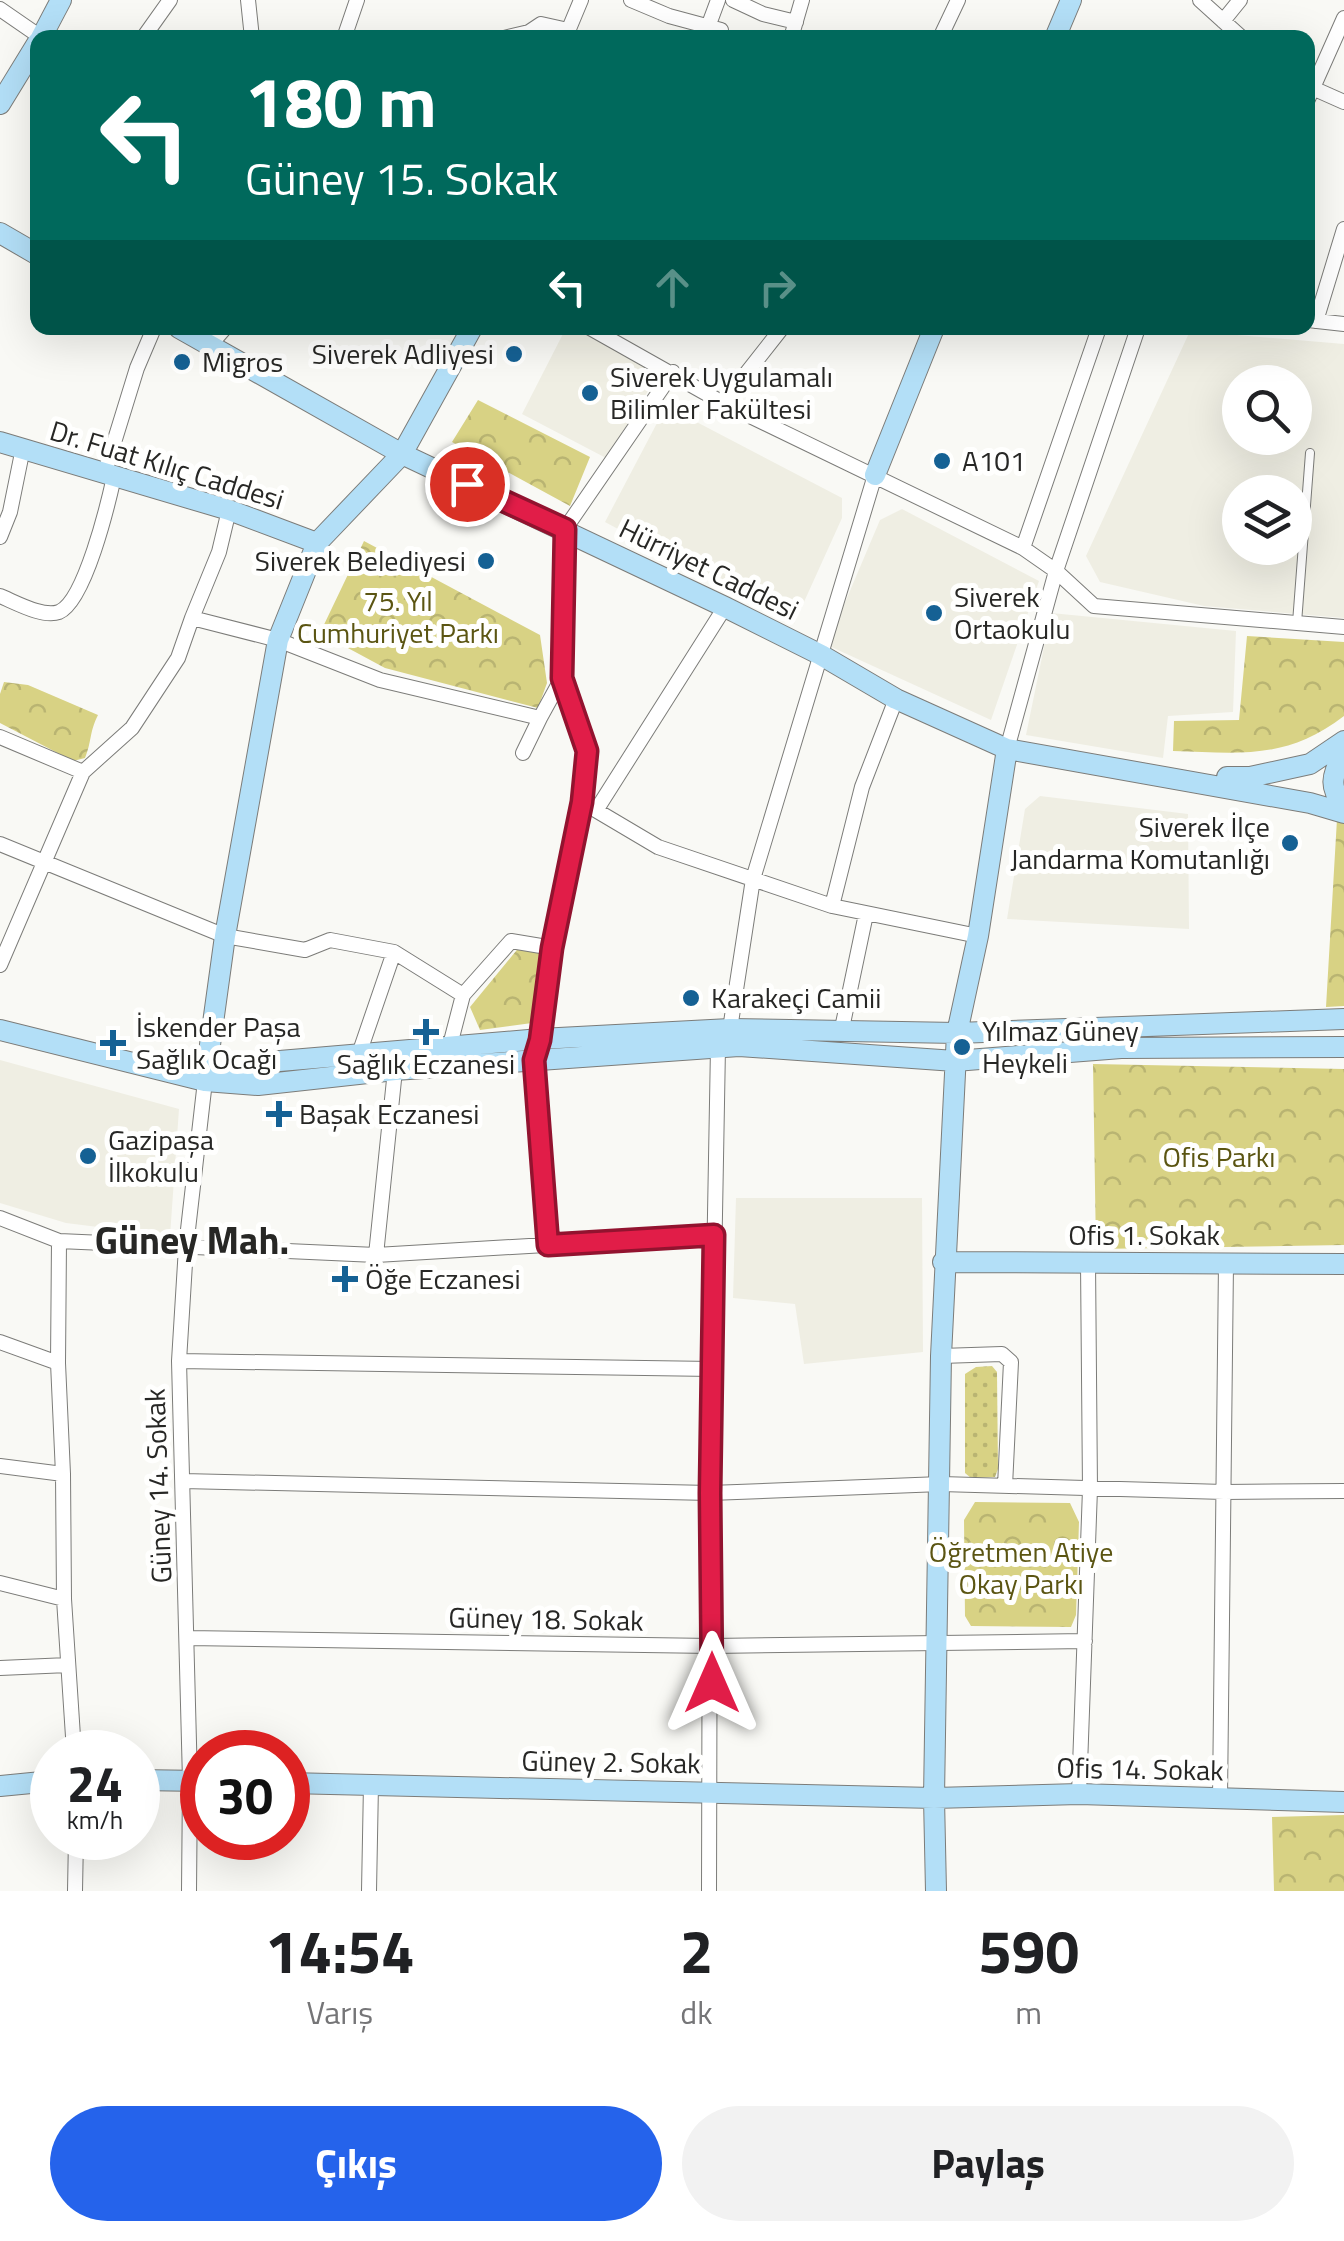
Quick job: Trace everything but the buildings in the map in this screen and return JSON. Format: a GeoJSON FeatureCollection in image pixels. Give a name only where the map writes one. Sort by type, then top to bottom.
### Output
{"type":"FeatureCollection","features":[{"type":"Feature","properties":{"kind":"street"},"geometry":{"type":"LineString","coordinates":[[45,30],[62,0]]}},
{"type":"Feature","properties":{"kind":"street"},"geometry":{"type":"LineString","coordinates":[[149,30],[170,0]]}},
{"type":"Feature","properties":{"kind":"street"},"geometry":{"type":"LineString","coordinates":[[248,0],[251,30]]}},
{"type":"Feature","properties":{"kind":"street"},"geometry":{"type":"LineString","coordinates":[[347,30],[357,0]]}},
{"type":"Feature","properties":{"kind":"street"},"geometry":{"type":"LineString","coordinates":[[569,30],[580,0]]}},
{"type":"Feature","properties":{"kind":"street"},"geometry":{"type":"LineString","coordinates":[[631,0],[668,16],[714,28],[718,0]]}},
{"type":"Feature","properties":{"kind":"street"},"geometry":{"type":"LineString","coordinates":[[733,0],[763,14],[796,22]]}},
{"type":"Feature","properties":{"kind":"street"},"geometry":{"type":"LineString","coordinates":[[794,30],[802,0]]}},
{"type":"Feature","properties":{"kind":"street"},"geometry":{"type":"LineString","coordinates":[[944,30],[958,0]]}},
{"type":"Feature","properties":{"kind":"street"},"geometry":{"type":"LineString","coordinates":[[1064,30],[1070,0]]}},
{"type":"Feature","properties":{"kind":"street"},"geometry":{"type":"LineString","coordinates":[[1200,0],[1234,30]]}},
{"type":"Feature","properties":{"kind":"street"},"geometry":{"type":"LineString","coordinates":[[1224,21],[1240,0]]}},
{"type":"Feature","properties":{"kind":"street"},"geometry":{"type":"LineString","coordinates":[[0,9],[30,32]]}},
{"type":"Feature","properties":{"kind":"street"},"geometry":{"type":"LineString","coordinates":[[1315,78],[1344,18]]}},
{"type":"Feature","properties":{"kind":"street"},"geometry":{"type":"LineString","coordinates":[[533,30],[541,24],[557,30]]}},
{"type":"Feature","properties":{"kind":"street"},"geometry":{"type":"LineString","coordinates":[[0,104],[30,55]]}},
{"type":"Feature","properties":{"kind":"street"},"geometry":{"type":"LineString","coordinates":[[1315,93],[1344,102]]}},
{"type":"Feature","properties":{"kind":"street"},"geometry":{"type":"LineString","coordinates":[[1315,311],[1344,228]]}},
{"type":"Feature","properties":{"kind":"street"},"geometry":{"type":"LineString","coordinates":[[0,233],[30,250]]}},
{"type":"Feature","properties":{"kind":"street"},"geometry":{"type":"LineString","coordinates":[[1315,320],[1344,324]]}},
{"type":"Feature","properties":{"kind":"street"},"geometry":{"type":"LineString","coordinates":[[0,596],[54,613],[62,610],[75,592],[102,534],[109,476],[136,368],[151,335]]}},
{"type":"Feature","properties":{"kind":"street"},"geometry":{"type":"LineString","coordinates":[[206,1082],[224,936],[278,640],[318,543],[402,454],[468,335]]}},
{"type":"Feature","properties":{"kind":"street"},"geometry":{"type":"LineString","coordinates":[[603,335],[723,403],[1024,548],[1094,606],[1344,627]]}},
{"type":"Feature","properties":{"kind":"street"},"geometry":{"type":"LineString","coordinates":[[723,403],[776,335]]}},
{"type":"Feature","properties":{"kind":"street"},"geometry":{"type":"LineString","coordinates":[[709,1891],[714,1235],[724,1038],[753,878],[875,475],[931,335]]}},
{"type":"Feature","properties":{"kind":"street"},"geometry":{"type":"LineString","coordinates":[[1024,548],[1096,335]]}},
{"type":"Feature","properties":{"kind":"street"},"geometry":{"type":"LineString","coordinates":[[936,1891],[934,1798],[943,1262],[957,1032],[978,936],[1007,749],[1056,571],[1136,335]]}},
{"type":"Feature","properties":{"kind":"street","name":"Hürriyet Caddesi"},"geometry":{"type":"LineString","coordinates":[[218,336],[402,454],[725,606],[896,699],[1007,749],[1180,778]]}},
{"type":"Feature","properties":{"kind":"street"},"geometry":{"type":"LineString","coordinates":[[548,1245],[534,1060],[552,948],[589,806],[587,751],[562,678],[565,529],[673,372]]}},
{"type":"Feature","properties":{"kind":"street","name":"Dr. Fuat Kılıç Caddesi"},"geometry":{"type":"LineString","coordinates":[[0,442],[229,510],[318,543]]}},
{"type":"Feature","properties":{"kind":"street"},"geometry":{"type":"LineString","coordinates":[[0,537],[10,512],[22,448]]}},
{"type":"Feature","properties":{"kind":"street"},"geometry":{"type":"LineString","coordinates":[[0,965],[83,772],[132,728],[178,658],[218,552],[229,510]]}},
{"type":"Feature","properties":{"kind":"street"},"geometry":{"type":"LineString","coordinates":[[589,806],[725,606]]}},
{"type":"Feature","properties":{"kind":"street"},"geometry":{"type":"LineString","coordinates":[[192,618],[278,640],[380,680],[540,718]]}},
{"type":"Feature","properties":{"kind":"street"},"geometry":{"type":"LineString","coordinates":[[523,752],[562,678]]}},
{"type":"Feature","properties":{"kind":"street"},"geometry":{"type":"LineString","coordinates":[[832,906],[862,787],[896,699]]}},
{"type":"Feature","properties":{"kind":"street"},"geometry":{"type":"LineString","coordinates":[[0,737],[83,772]]}},
{"type":"Feature","properties":{"kind":"street"},"geometry":{"type":"LineString","coordinates":[[1180,778],[1250,777],[1310,764],[1344,741]]}},
{"type":"Feature","properties":{"kind":"street"},"geometry":{"type":"LineString","coordinates":[[1344,752],[1334,774],[1333,792],[1344,810]]}},
{"type":"Feature","properties":{"kind":"street"},"geometry":{"type":"LineString","coordinates":[[1180,778],[1344,810]]}},
{"type":"Feature","properties":{"kind":"street"},"geometry":{"type":"LineString","coordinates":[[589,806],[658,847],[832,906],[978,936]]}},
{"type":"Feature","properties":{"kind":"street"},"geometry":{"type":"LineString","coordinates":[[0,844],[224,936],[305,950],[330,940],[394,952],[463,996]]}},
{"type":"Feature","properties":{"kind":"street"},"geometry":{"type":"LineString","coordinates":[[841,1032],[866,914]]}},
{"type":"Feature","properties":{"kind":"street"},"geometry":{"type":"LineString","coordinates":[[449,1049],[463,996],[511,942],[552,948]]}},
{"type":"Feature","properties":{"kind":"street"},"geometry":{"type":"LineString","coordinates":[[359,1054],[394,952]]}},
{"type":"Feature","properties":{"kind":"street"},"geometry":{"type":"LineString","coordinates":[[206,1082],[256,1063],[540,1040],[1344,1019]]}},
{"type":"Feature","properties":{"kind":"street"},"geometry":{"type":"LineString","coordinates":[[0,1030],[206,1082],[258,1085],[724,1038],[955,1061],[1121,1048],[1344,1047]]}},
{"type":"Feature","properties":{"kind":"street"},"geometry":{"type":"LineString","coordinates":[[376,1255],[395,1070]]}},
{"type":"Feature","properties":{"kind":"street","name":"Güney 14. Sokak"},"geometry":{"type":"LineString","coordinates":[[193,1730],[179,1361],[186,1248],[206,1082]]}},
{"type":"Feature","properties":{"kind":"street"},"geometry":{"type":"LineString","coordinates":[[0,1218],[60,1241],[376,1255],[714,1235]]}},
{"type":"Feature","properties":{"kind":"street"},"geometry":{"type":"LineString","coordinates":[[60,1241],[58,1363],[64,1598],[72,1730]]}},
{"type":"Feature","properties":{"kind":"street","name":"Ofis 1. Sokak"},"geometry":{"type":"LineString","coordinates":[[943,1262],[1344,1264]]}},
{"type":"Feature","properties":{"kind":"street"},"geometry":{"type":"LineString","coordinates":[[1079,1794],[1090,1489],[1088,1262]]}},
{"type":"Feature","properties":{"kind":"street"},"geometry":{"type":"LineString","coordinates":[[1220,1798],[1226,1263]]}},
{"type":"Feature","properties":{"kind":"street"},"geometry":{"type":"LineString","coordinates":[[0,1342],[58,1363]]}},
{"type":"Feature","properties":{"kind":"street"},"geometry":{"type":"LineString","coordinates":[[941,1356],[1002,1354],[1011,1362],[1005,1486]]}},
{"type":"Feature","properties":{"kind":"street"},"geometry":{"type":"LineString","coordinates":[[179,1361],[713,1369]]}},
{"type":"Feature","properties":{"kind":"street"},"geometry":{"type":"LineString","coordinates":[[0,1466],[63,1474]]}},
{"type":"Feature","properties":{"kind":"street"},"geometry":{"type":"LineString","coordinates":[[183,1481],[710,1493],[941,1484],[1224,1492],[1344,1491]]}},
{"type":"Feature","properties":{"kind":"street"},"geometry":{"type":"LineString","coordinates":[[0,1583],[64,1598]]}},
{"type":"Feature","properties":{"kind":"street","name":"Güney 18. Sokak"},"geometry":{"type":"LineString","coordinates":[[187,1638],[712,1646],[1085,1642]]}},
{"type":"Feature","properties":{"kind":"street"},"geometry":{"type":"LineString","coordinates":[[0,1668],[68,1665]]}},
{"type":"Feature","properties":{"kind":"street"},"geometry":{"type":"LineString","coordinates":[[0,1786],[30,1783]]}},
{"type":"Feature","properties":{"kind":"street","name":"Güney 2. Sokak"},"geometry":{"type":"LineString","coordinates":[[310,1783],[934,1798]]}},
{"type":"Feature","properties":{"kind":"street"},"geometry":{"type":"LineString","coordinates":[[369,1891],[370,1784]]}},
{"type":"Feature","properties":{"kind":"street","name":"Ofis 14. Sokak"},"geometry":{"type":"LineString","coordinates":[[934,1798],[1079,1794],[1344,1802]]}},
{"type":"Feature","properties":{"kind":"street"},"geometry":{"type":"LineString","coordinates":[[76,1860],[76,1891]]}},
{"type":"Feature","properties":{"kind":"street","name":"Güney 14. Sokak"},"geometry":{"type":"LineString","coordinates":[[189,1891],[191,1860]]}},
{"type":"Feature","properties":{"kind":"lane"},"geometry":{"type":"LineString","coordinates":[[1297,623],[1310,455]]}},
{"type":"Feature","properties":{"kind":"shaded area","name":"Siverek Uygulamalı Bilimler Fakültesi"},"geometry":{"type":"Polygon","coordinates":[[[562,335],[592,335],[660,372],[606,458],[522,414],[562,335]]]}},
{"type":"Feature","properties":{"kind":"shaded area"},"geometry":{"type":"Polygon","coordinates":[[[1188,335],[1344,344],[1344,618],[1204,606],[1100,582],[1086,556],[1188,335]]]}},
{"type":"Feature","properties":{"kind":"shaded area"},"geometry":{"type":"Polygon","coordinates":[[[666,406],[842,498],[842,518],[794,624],[605,522],[666,406]]]}},
{"type":"Feature","properties":{"kind":"shaded area","name":"Siverek Ortaokulu"},"geometry":{"type":"Polygon","coordinates":[[[902,509],[1039,581],[991,720],[827,645],[880,520],[902,509]]]}},
{"type":"Feature","properties":{"kind":"shaded area"},"geometry":{"type":"Polygon","coordinates":[[[1051,613],[1236,631],[1233,712],[1168,716],[1163,758],[1026,735],[1051,613]]]}},
{"type":"Feature","properties":{"kind":"shaded area"},"geometry":{"type":"Polygon","coordinates":[[[1040,796],[1188,814],[1189,929],[1007,919],[1025,809],[1040,796]]]}},
{"type":"Feature","properties":{"kind":"shaded area","name":"Gazipaşa İlkokulu"},"geometry":{"type":"Polygon","coordinates":[[[0,1060],[179,1109],[170,1236],[66,1223],[0,1203],[0,1060]]]}},
{"type":"Feature","properties":{"kind":"shaded area"},"geometry":{"type":"Polygon","coordinates":[[[736,1198],[922,1198],[923,1352],[804,1364],[795,1304],[733,1298],[736,1198]]]}},
{"type":"Feature","properties":{"kind":"green space"},"geometry":{"type":"Polygon","coordinates":[[[478,400],[590,457],[570,506],[452,442],[478,400]]]}},
{"type":"Feature","properties":{"kind":"green space","name":"75. Yıl Cumhuriyet Parkı"},"geometry":{"type":"Polygon","coordinates":[[[364,541],[540,635],[547,683],[538,708],[385,668],[320,633],[364,541]]]}},
{"type":"Feature","properties":{"kind":"green space"},"geometry":{"type":"Polygon","coordinates":[[[1247,636],[1344,642],[1344,716],[1283,747],[1242,752],[1173,751],[1174,721],[1239,720],[1247,636]]]}},
{"type":"Feature","properties":{"kind":"green space"},"geometry":{"type":"Polygon","coordinates":[[[4,682],[28,685],[98,715],[85,758],[73,761],[0,723],[4,682]]]}},
{"type":"Feature","properties":{"kind":"green space"},"geometry":{"type":"Polygon","coordinates":[[[1337,819],[1344,821],[1344,1006],[1326,1007],[1337,819]]]}},
{"type":"Feature","properties":{"kind":"green space"},"geometry":{"type":"Polygon","coordinates":[[[521,945],[544,956],[537,1013],[532,1023],[480,1030],[470,1007],[521,945]]]}},
{"type":"Feature","properties":{"kind":"green space","name":"Ofis Parkı"},"geometry":{"type":"Polygon","coordinates":[[[1093,1064],[1344,1069],[1344,1245],[1096,1249],[1093,1064]]]}},
{"type":"Feature","properties":{"kind":"green space"},"geometry":{"type":"Polygon","coordinates":[[[992,1366],[997,1372],[998,1469],[995,1477],[971,1478],[965,1473],[965,1374],[976,1367],[992,1366]]]}},
{"type":"Feature","properties":{"kind":"green space","name":"Öğretmen Atiye Okay Parkı"},"geometry":{"type":"Polygon","coordinates":[[[975,1502],[1070,1503],[1079,1522],[1076,1615],[1071,1627],[971,1626],[965,1616],[964,1520],[975,1502]]]}},
{"type":"Feature","properties":{"kind":"green space"},"geometry":{"type":"Polygon","coordinates":[[[1344,1815],[1344,1891],[1274,1891],[1272,1817],[1344,1815]]]}},
{"type":"Feature","properties":{"kind":"place","name":"Siverek Adliyesi"},"geometry":{"type":"Point","coordinates":[514,354]}},
{"type":"Feature","properties":{"kind":"place","name":"Migros"},"geometry":{"type":"Point","coordinates":[182,362]}},
{"type":"Feature","properties":{"kind":"place","name":"Siverek Uygulamalı Bilimler Fakültesi"},"geometry":{"type":"Point","coordinates":[590,393]}},
{"type":"Feature","properties":{"kind":"place","name":"A101"},"geometry":{"type":"Point","coordinates":[942,461]}},
{"type":"Feature","properties":{"kind":"place","name":"Siverek Belediyesi"},"geometry":{"type":"Point","coordinates":[486,561]}},
{"type":"Feature","properties":{"kind":"place","name":"Siverek Ortaokulu"},"geometry":{"type":"Point","coordinates":[934,613]}},
{"type":"Feature","properties":{"kind":"place","name":"Siverek İlçe Jandarma Komutanlığı"},"geometry":{"type":"Point","coordinates":[1290,843]}},
{"type":"Feature","properties":{"kind":"place","name":"Karakeçi Camii"},"geometry":{"type":"Point","coordinates":[691,998]}},
{"type":"Feature","properties":{"kind":"place","name":"Sağlık Eczanesi"},"geometry":{"type":"Point","coordinates":[426,1032]}},
{"type":"Feature","properties":{"kind":"place","name":"İskender Paşa Sağlık Ocağı"},"geometry":{"type":"Point","coordinates":[113,1043]}},
{"type":"Feature","properties":{"kind":"place","name":"Yılmaz Güney Heykeli"},"geometry":{"type":"Point","coordinates":[962,1047]}},
{"type":"Feature","properties":{"kind":"place","name":"Başak Eczanesi"},"geometry":{"type":"Point","coordinates":[279,1114]}},
{"type":"Feature","properties":{"kind":"place","name":"Gazipaşa İlkokulu"},"geometry":{"type":"Point","coordinates":[88,1156]}},
{"type":"Feature","properties":{"kind":"place","name":"Öğe Eczanesi"},"geometry":{"type":"Point","coordinates":[345,1279]}},
{"type":"Feature","properties":{"kind":"district","name":"Güney Mah."},"geometry":{"type":"Point","coordinates":[192,1241]}},
{"type":"Feature","properties":{"kind":"route"},"geometry":{"type":"LineString","coordinates":[[467,484],[565,529],[562,678],[587,751],[582,802],[534,1060],[548,1245],[714,1235],[712,1683]]}}]}
